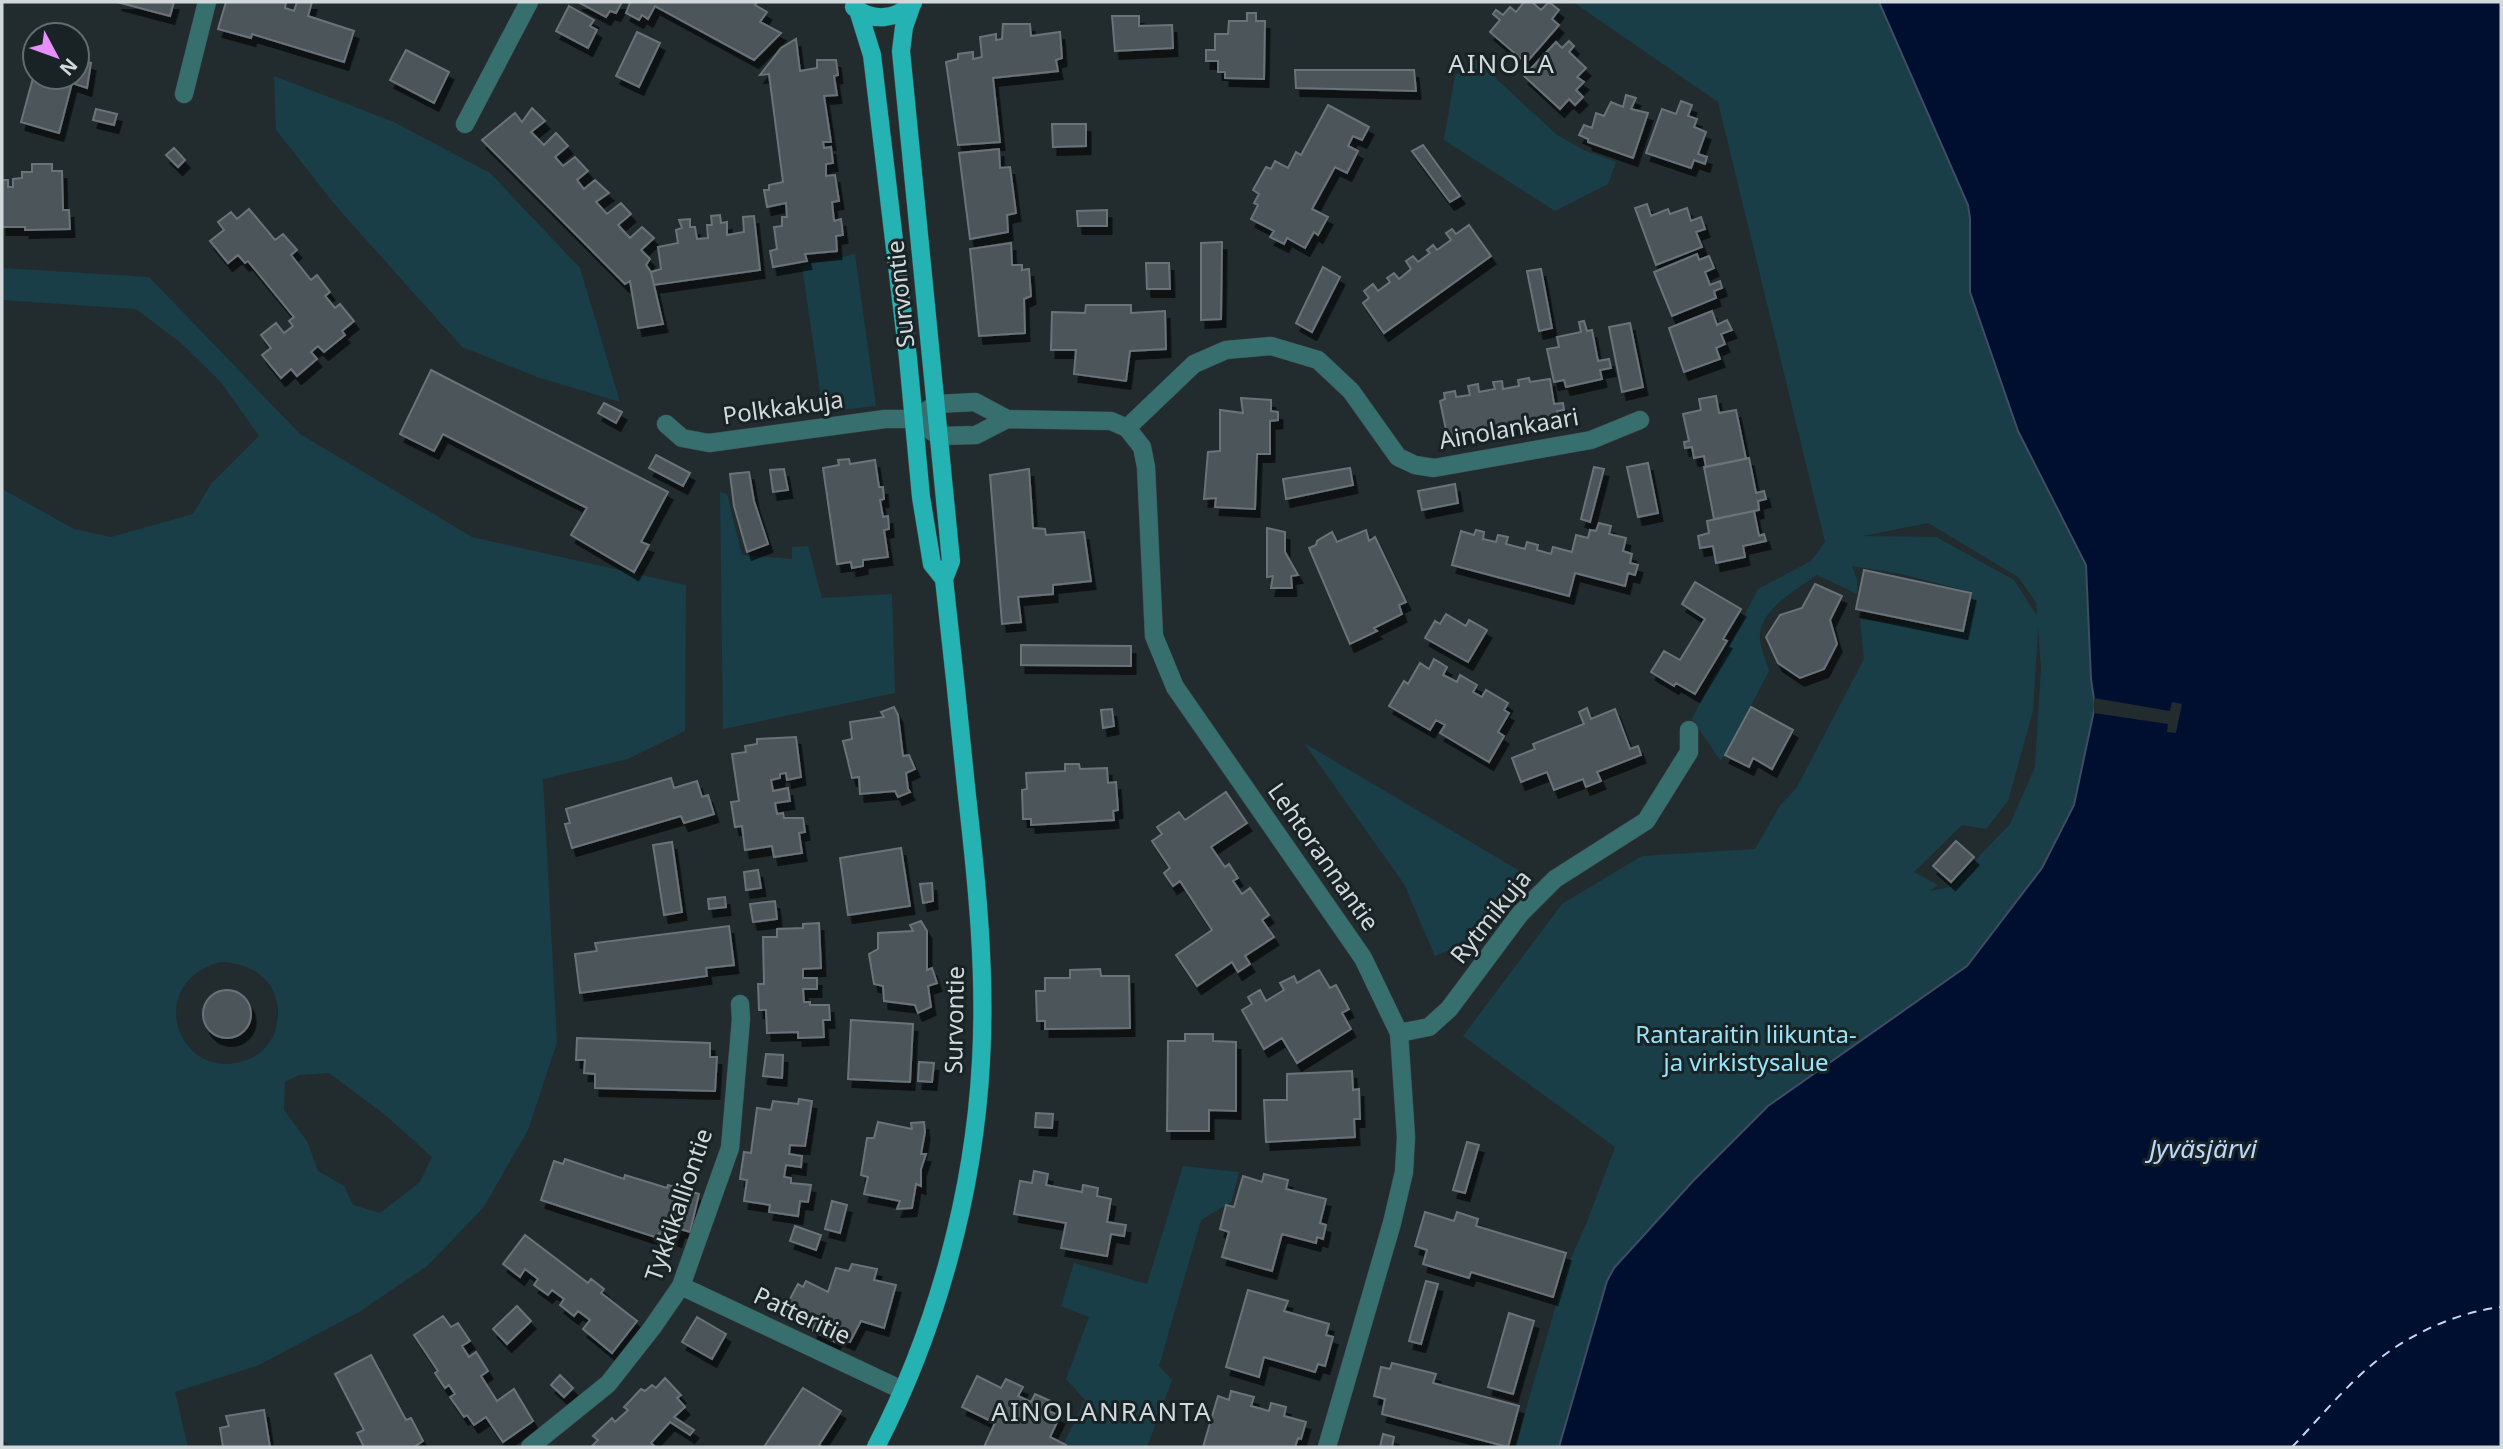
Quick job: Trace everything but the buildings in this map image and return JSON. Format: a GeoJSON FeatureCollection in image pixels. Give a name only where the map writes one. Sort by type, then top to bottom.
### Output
{"type":"FeatureCollection","features":[{"type":"Feature","properties":{"kind":"main road"},"geometry":{"type":"LineString","coordinates":[[851,4],[869,16],[892,17],[913,3]]}},
{"type":"Feature","properties":{"kind":"main road","name":"Survontie"},"geometry":{"type":"LineString","coordinates":[[876,1447],[922,1341],[960,1213],[973,1145],[981,1060],[981,944],[944,579],[951,561],[901,51],[904,27],[913,3]]}},
{"type":"Feature","properties":{"kind":"main road","name":"Survontie"},"geometry":{"type":"LineString","coordinates":[[851,4],[872,55],[908,358],[921,497],[932,564],[944,579]]}},
{"type":"Feature","properties":{"kind":"street"},"geometry":{"type":"LineString","coordinates":[[184,94],[207,2]]}},
{"type":"Feature","properties":{"kind":"street"},"geometry":{"type":"LineString","coordinates":[[465,124],[528,2]]}},
{"type":"Feature","properties":{"kind":"street","name":"Ainolankaari"},"geometry":{"type":"LineString","coordinates":[[1127,428],[1194,364],[1226,350],[1271,346],[1318,359],[1351,391],[1398,457],[1415,465],[1434,468],[1591,440],[1640,420]]}},
{"type":"Feature","properties":{"kind":"street"},"geometry":{"type":"LineString","coordinates":[[1007,419],[976,435],[939,436],[913,419],[937,404],[975,402],[1007,419],[1111,421],[1127,428]]}},
{"type":"Feature","properties":{"kind":"street","name":"Polkkakuja"},"geometry":{"type":"LineString","coordinates":[[666,424],[682,438],[709,443],[885,419],[913,419]]}},
{"type":"Feature","properties":{"kind":"street","name":"Lehtorannantie"},"geometry":{"type":"LineString","coordinates":[[1127,428],[1142,447],[1146,467],[1154,636],[1175,687],[1363,958],[1399,1033],[1406,1137],[1404,1172],[1392,1223],[1327,1447]]}},
{"type":"Feature","properties":{"kind":"street","name":"Rytmikuja"},"geometry":{"type":"LineString","coordinates":[[1399,1033],[1429,1027],[1449,1009],[1520,914],[1555,879],[1646,821],[1689,752],[1689,730]]}},
{"type":"Feature","properties":{"kind":"street","name":"Tykkikalliontie"},"geometry":{"type":"LineString","coordinates":[[530,1447],[608,1384],[681,1286],[730,1147],[740,1004]]}},
{"type":"Feature","properties":{"kind":"street","name":"Patteritie"},"geometry":{"type":"LineString","coordinates":[[681,1286],[902,1390]]}},
{"type":"Feature","properties":{"kind":"green space","name":"Rantaraitin liikunta- ja virkistysalue"},"geometry":{"type":"Polygon","coordinates":[[[1573,2],[1960,2],[2220,759],[1648,1447],[1515,1447],[1567,1267],[1615,1147],[1463,1036],[1562,904],[1642,856],[1755,849],[1779,807],[1797,787],[1864,659],[1860,619],[1963,632],[1972,592],[1897,573],[1852,566],[1857,579],[1857,594],[1817,575],[1789,594],[1765,619],[1760,639],[1769,671],[1720,760],[1692,719],[1758,589],[1811,561],[1825,542],[1718,102],[1573,2]],[[1928,523],[1863,536],[1936,537],[2014,580],[2037,616],[2036,602],[2018,577],[1928,523]],[[2038,627],[2033,711],[2008,801],[1986,829],[1962,825],[1914,872],[1938,885],[1930,891],[1950,887],[2010,824],[2035,767],[2041,668],[2038,627]]]}},
{"type":"Feature","properties":{"kind":"green space"},"geometry":{"type":"Polygon","coordinates":[[[1476,60],[1557,135],[1584,150],[1616,162],[1608,184],[1555,211],[1444,140],[1455,75],[1476,60]]]}},
{"type":"Feature","properties":{"kind":"green space"},"geometry":{"type":"Polygon","coordinates":[[[274,76],[394,122],[490,173],[580,268],[620,402],[537,377],[462,347],[336,206],[276,130],[274,76]]]}},
{"type":"Feature","properties":{"kind":"green space"},"geometry":{"type":"Polygon","coordinates":[[[855,254],[876,406],[823,412],[802,266],[855,254]]]}},
{"type":"Feature","properties":{"kind":"green space"},"geometry":{"type":"Polygon","coordinates":[[[2,268],[149,277],[300,434],[472,537],[686,585],[685,731],[628,759],[543,779],[557,1042],[528,1130],[483,1208],[427,1266],[359,1312],[259,1365],[175,1392],[188,1447],[10,1447],[2,1438],[2,489],[74,529],[111,537],[193,514],[211,484],[259,436],[220,381],[181,343],[136,309],[2,300],[2,268]],[[220,962],[196,974],[182,991],[176,1010],[179,1030],[189,1047],[204,1059],[225,1064],[249,1059],[262,1050],[275,1033],[278,1013],[273,989],[266,980],[246,967],[220,962]],[[329,1073],[299,1075],[285,1082],[284,1110],[307,1141],[318,1171],[344,1186],[353,1205],[380,1213],[420,1182],[432,1157],[384,1114],[329,1073]]]}},
{"type":"Feature","properties":{"kind":"green space"},"geometry":{"type":"Polygon","coordinates":[[[720,492],[727,494],[742,555],[792,559],[792,547],[808,546],[822,598],[892,594],[895,693],[723,729],[720,492]]]}},
{"type":"Feature","properties":{"kind":"green space"},"geometry":{"type":"Polygon","coordinates":[[[1304,743],[1530,877],[1486,935],[1435,956],[1404,884],[1304,743]]]}},
{"type":"Feature","properties":{"kind":"green space"},"geometry":{"type":"Polygon","coordinates":[[[1183,1166],[1239,1172],[1231,1202],[1201,1220],[1159,1366],[1172,1380],[1147,1447],[1062,1447],[1085,1400],[1066,1379],[1089,1317],[1061,1306],[1074,1263],[1147,1284],[1183,1166]]]}},
{"type":"Feature","properties":{"kind":"water","name":"Jyväsjärvi"},"geometry":{"type":"Polygon","coordinates":[[[1879,2],[2501,2],[2501,1447],[1559,1447],[1607,1281],[1614,1268],[1693,1181],[1768,1106],[1967,966],[2042,868],[2074,805],[2095,706],[2091,679],[2086,565],[2018,431],[1970,292],[1968,205],[1879,2]]]}},
{"type":"Feature","properties":{"kind":"pier"},"geometry":{"type":"Polygon","coordinates":[[[2094,698],[2170,711],[2172,702],[2182,704],[2176,733],[2167,732],[2168,724],[2094,713],[2094,698]]]}},
{"type":"Feature","properties":{"kind":"ferry route"},"geometry":{"type":"LineString","coordinates":[[2292,1447],[2359,1377],[2396,1347],[2454,1318],[2501,1307]]}},
{"type":"Feature","properties":{"kind":"district","name":"AINOLA"},"geometry":{"type":"Point","coordinates":[1502,64]}},
{"type":"Feature","properties":{"kind":"district","name":"AINOLANRANTA"},"geometry":{"type":"Point","coordinates":[1102,1412]}}]}
